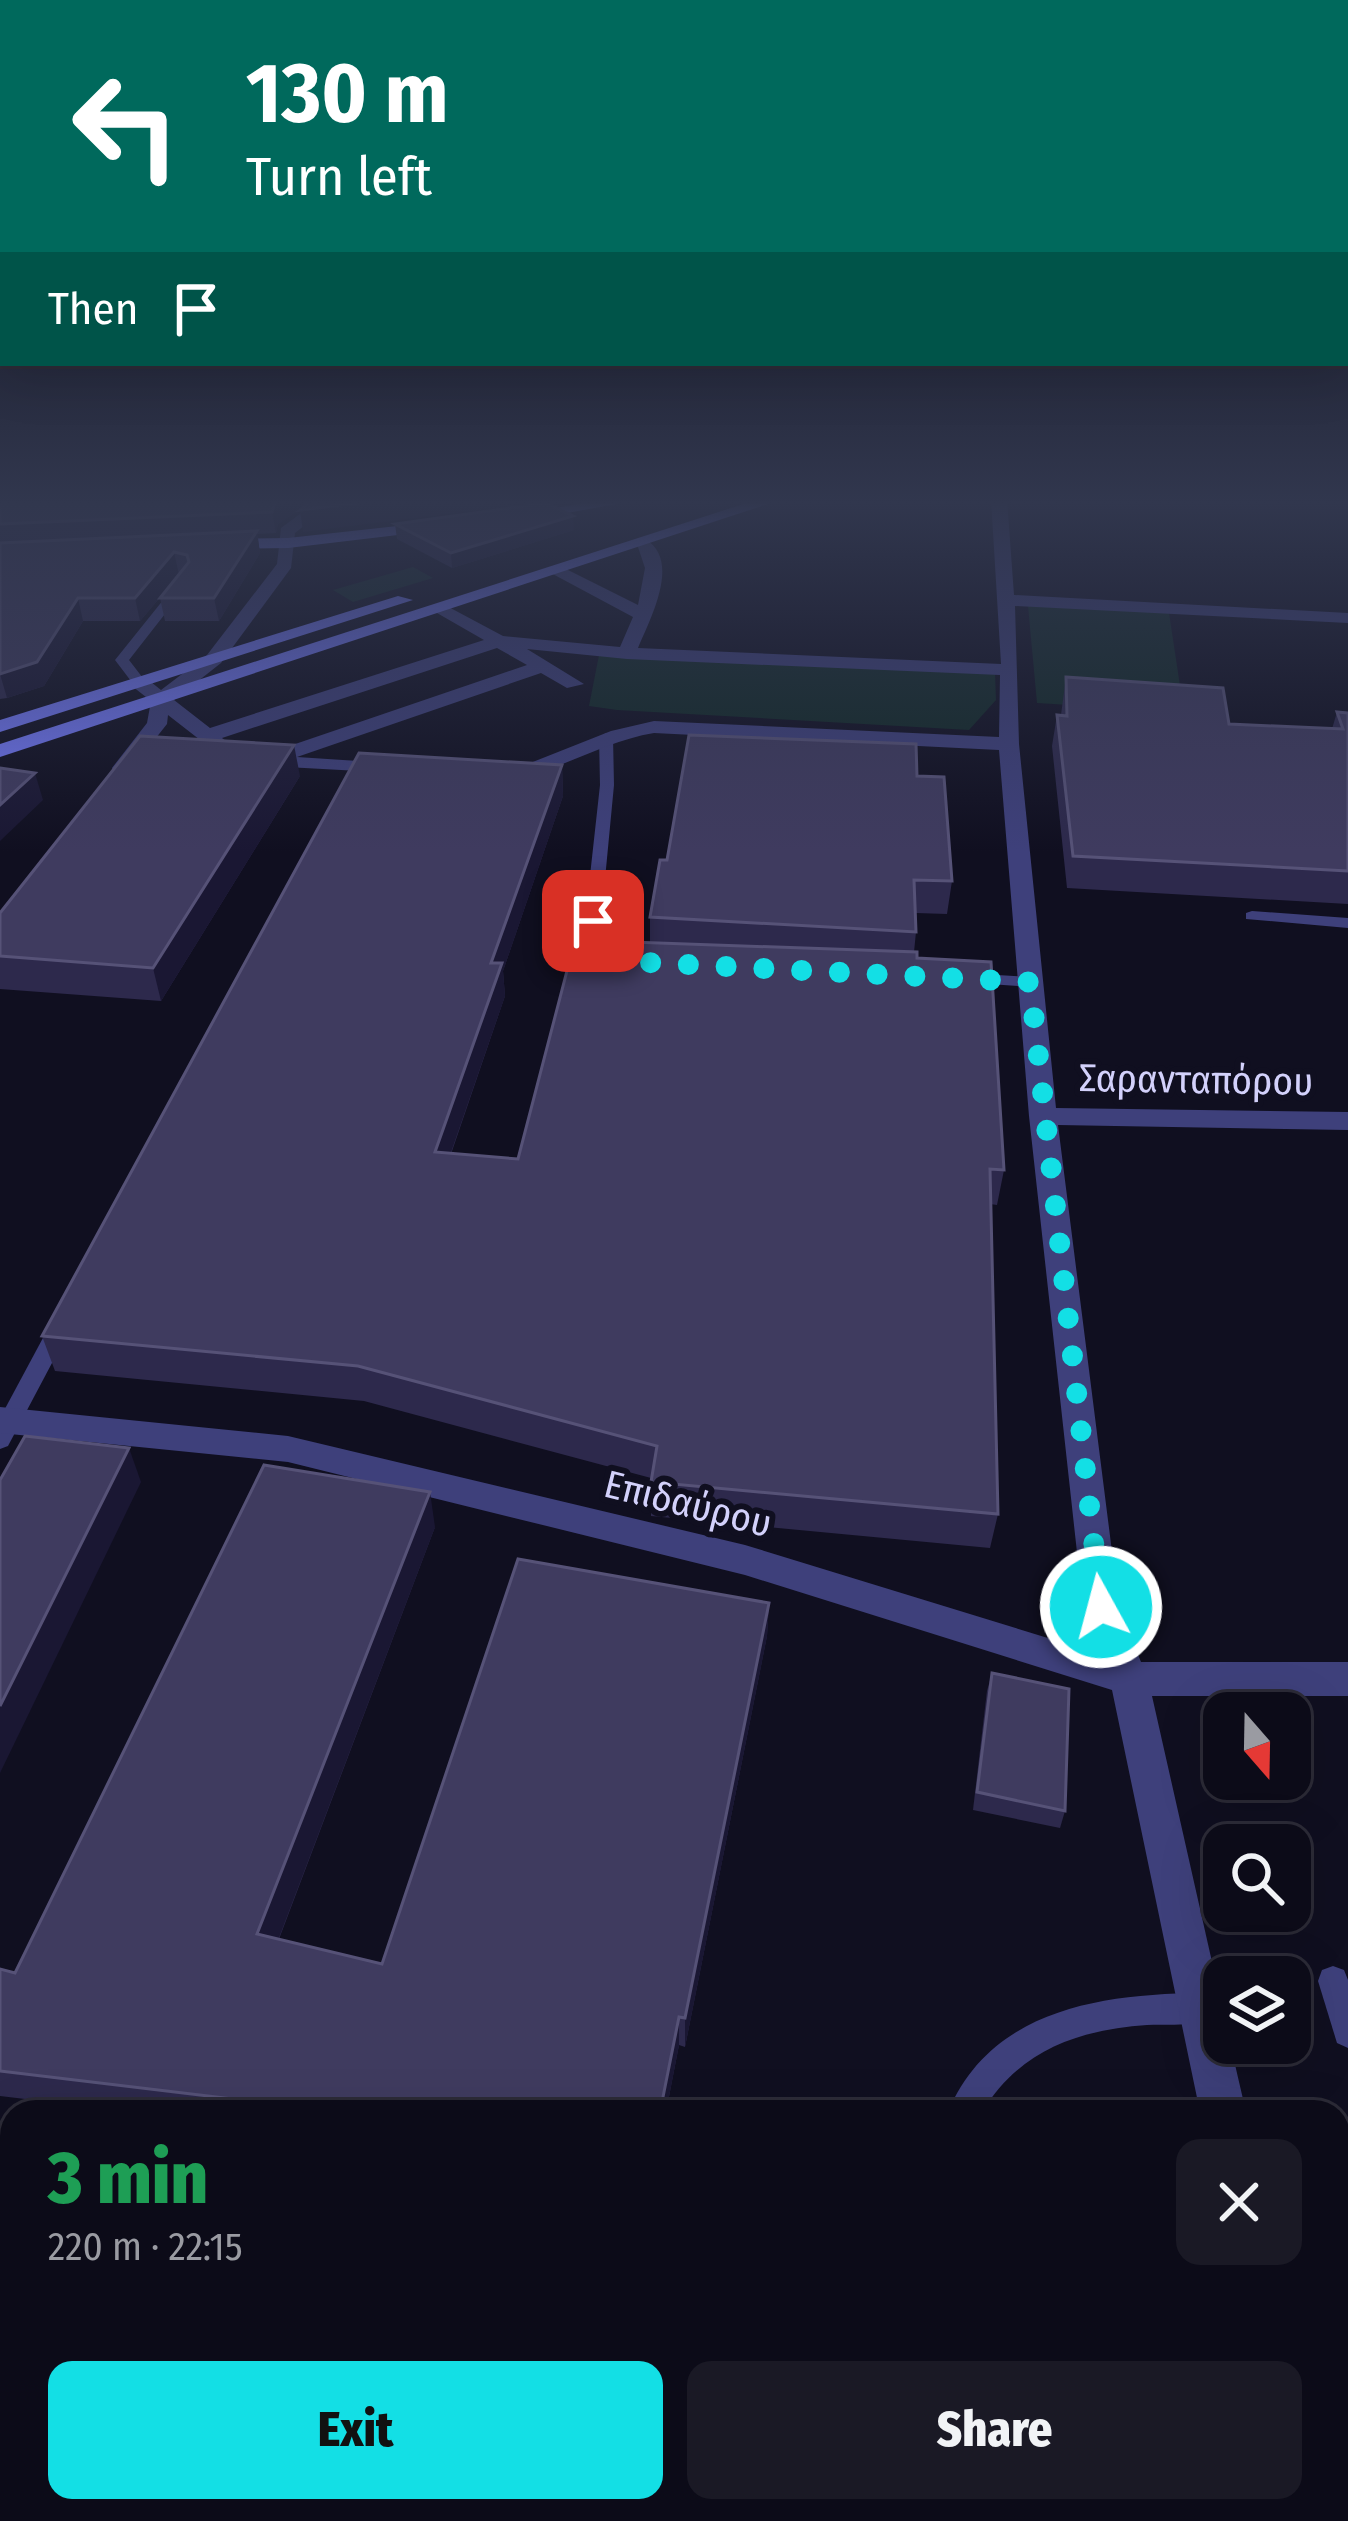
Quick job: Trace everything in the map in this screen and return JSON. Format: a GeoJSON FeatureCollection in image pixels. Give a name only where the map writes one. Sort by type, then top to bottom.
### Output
{"type":"FeatureCollection","features":[{"type":"Feature","properties":{"kind":"street"},"geometry":{"type":"LineString","coordinates":[[100,795],[157,724],[161,700],[214,659],[246,617]]}},
{"type":"Feature","properties":{"kind":"street"},"geometry":{"type":"LineString","coordinates":[[0,726],[350,617]]}},
{"type":"Feature","properties":{"kind":"street"},"geometry":{"type":"LineString","coordinates":[[0,751],[419,617]]}},
{"type":"Feature","properties":{"kind":"street"},"geometry":{"type":"LineString","coordinates":[[456,617],[574,684]]}},
{"type":"Feature","properties":{"kind":"street"},"geometry":{"type":"LineString","coordinates":[[628,653],[640,617]]}},
{"type":"Feature","properties":{"kind":"street"},"geometry":{"type":"LineString","coordinates":[[1006,617],[1010,744],[1030,982],[1101,1607],[1129,1679],[1220,2100]]}},
{"type":"Feature","properties":{"kind":"street"},"geometry":{"type":"LineString","coordinates":[[240,624],[304,631]]}},
{"type":"Feature","properties":{"kind":"street"},"geometry":{"type":"LineString","coordinates":[[207,736],[499,641],[628,653],[1010,670]]}},
{"type":"Feature","properties":{"kind":"street"},"geometry":{"type":"LineString","coordinates":[[262,764],[280,753],[543,666]]}},
{"type":"Feature","properties":{"kind":"street"},"geometry":{"type":"LineString","coordinates":[[139,682],[238,760],[403,770]]}},
{"type":"Feature","properties":{"kind":"street"},"geometry":{"type":"LineString","coordinates":[[496,774],[539,769],[606,736],[654,727],[1010,744]]}},
{"type":"Feature","properties":{"kind":"street","name":"Σαρανταπόρου"},"geometry":{"type":"LineString","coordinates":[[1043,1116],[1348,1121]]}},
{"type":"Feature","properties":{"kind":"street","name":"Επιδαύρου"},"geometry":{"type":"LineString","coordinates":[[4,1427],[288,1449],[746,1560],[1129,1679],[1348,1679]]}},
{"type":"Feature","properties":{"kind":"lane"},"geometry":{"type":"LineString","coordinates":[[139,682],[122,665],[124,655],[156,617]]}},
{"type":"Feature","properties":{"kind":"lane"},"geometry":{"type":"LineString","coordinates":[[606,736],[607,784],[593,921],[603,940],[637,962]]}},
{"type":"Feature","properties":{"kind":"lane"},"geometry":{"type":"LineString","coordinates":[[1252,916],[1348,923]]}},
{"type":"Feature","properties":{"kind":"lane"},"geometry":{"type":"LineString","coordinates":[[938,977],[1030,982]]}},
{"type":"Feature","properties":{"kind":"lane"},"geometry":{"type":"LineString","coordinates":[[4,1427],[68,1312]]}},
{"type":"Feature","properties":{"kind":"lane"},"geometry":{"type":"LineString","coordinates":[[1333,1981],[1348,2032]]}},
{"type":"Feature","properties":{"kind":"lane"},"geometry":{"type":"LineString","coordinates":[[973,2100],[1005,2056],[1058,2024],[1124,2008],[1201,2008]]}},
{"type":"Feature","properties":{"kind":"green space"},"geometry":{"type":"Polygon","coordinates":[[[1029,617],[1170,617],[1184,712],[1037,703],[1029,617]]]}},
{"type":"Feature","properties":{"kind":"green space"},"geometry":{"type":"Polygon","coordinates":[[[599,655],[995,673],[996,700],[969,730],[617,710],[589,706],[599,655]]]}},
{"type":"Feature","properties":{"kind":"building"},"geometry":{"type":"Polygon","coordinates":[[[0,617],[66,617],[37,662],[0,674],[0,617]]]}},
{"type":"Feature","properties":{"kind":"building"},"geometry":{"type":"Polygon","coordinates":[[[1066,677],[1223,688],[1229,724],[1343,729],[1337,712],[1348,713],[1348,871],[1073,856],[1057,715],[1067,716],[1066,677]]]}},
{"type":"Feature","properties":{"kind":"building"},"geometry":{"type":"Polygon","coordinates":[[[689,735],[916,744],[917,776],[944,777],[952,881],[914,880],[916,932],[650,917],[660,860],[667,860],[689,735]]]}},
{"type":"Feature","properties":{"kind":"building"},"geometry":{"type":"Polygon","coordinates":[[[140,736],[294,745],[153,968],[0,956],[0,913],[140,736]]]}},
{"type":"Feature","properties":{"kind":"building"},"geometry":{"type":"Polygon","coordinates":[[[359,753],[562,765],[491,963],[502,963],[435,1152],[518,1159],[575,940],[917,952],[917,958],[991,962],[1004,1170],[990,1169],[998,1514],[651,1482],[657,1446],[358,1366],[42,1336],[359,753]]]}},
{"type":"Feature","properties":{"kind":"building"},"geometry":{"type":"Polygon","coordinates":[[[0,768],[35,773],[0,805],[0,768]]]}},
{"type":"Feature","properties":{"kind":"building"},"geometry":{"type":"Polygon","coordinates":[[[25,1436],[129,1448],[0,1706],[0,1480],[25,1436]]]}},
{"type":"Feature","properties":{"kind":"building"},"geometry":{"type":"Polygon","coordinates":[[[264,1465],[430,1492],[257,1934],[382,1964],[518,1559],[769,1603],[685,2018],[679,2017],[662,2100],[242,2100],[0,2071],[0,1969],[15,1973],[264,1465]]]}},
{"type":"Feature","properties":{"kind":"building"},"geometry":{"type":"Polygon","coordinates":[[[992,1673],[1069,1689],[1065,1811],[977,1792],[992,1673]]]}},
{"type":"Feature","properties":{"kind":"route"},"geometry":{"type":"LineString","coordinates":[[593,921],[603,940],[637,962],[1030,982],[1101,1607]]}}]}
